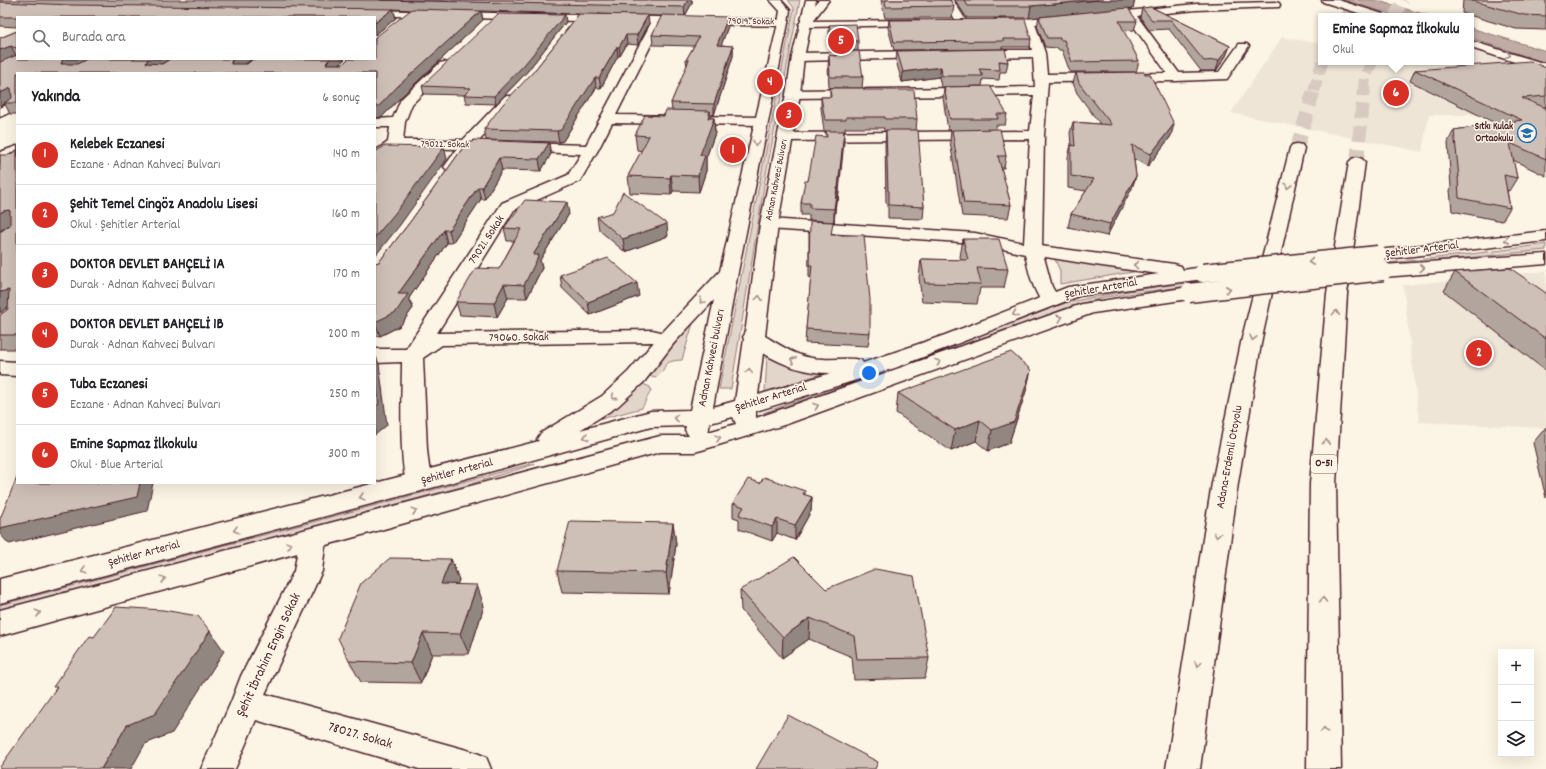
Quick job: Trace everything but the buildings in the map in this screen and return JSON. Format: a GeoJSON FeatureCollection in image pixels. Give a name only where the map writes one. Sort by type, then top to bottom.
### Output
{"type":"FeatureCollection","features":[{"type":"Feature","properties":{"kind":"main road"},"geometry":{"type":"LineString","coordinates":[[522,455],[610,401],[636,378],[667,340],[728,272],[783,23],[785,10],[775,0]]}},
{"type":"Feature","properties":{"kind":"main road","name":"Adnan Kahveci Bulvarı"},"geometry":{"type":"LineString","coordinates":[[753,337],[769,224],[793,94],[798,57],[811,0]]}},
{"type":"Feature","properties":{"kind":"main road"},"geometry":{"type":"LineString","coordinates":[[805,24],[824,0]]}},
{"type":"Feature","properties":{"kind":"main road"},"geometry":{"type":"LineString","coordinates":[[947,23],[966,22],[948,0]]}},
{"type":"Feature","properties":{"kind":"main road"},"geometry":{"type":"LineString","coordinates":[[1326,0],[1370,13]]}},
{"type":"Feature","properties":{"kind":"main road"},"geometry":{"type":"LineString","coordinates":[[1091,17],[1196,7],[1274,5]]}},
{"type":"Feature","properties":{"kind":"main road"},"geometry":{"type":"LineString","coordinates":[[457,15],[464,6]]}},
{"type":"Feature","properties":{"kind":"main road","name":"79019. Sokak"},"geometry":{"type":"LineString","coordinates":[[352,13],[783,23]]}},
{"type":"Feature","properties":{"kind":"main road"},"geometry":{"type":"LineString","coordinates":[[396,26],[411,14]]}},
{"type":"Feature","properties":{"kind":"main road"},"geometry":{"type":"LineString","coordinates":[[1130,14],[1176,77]]}},
{"type":"Feature","properties":{"kind":"main road"},"geometry":{"type":"LineString","coordinates":[[481,30],[496,16]]}},
{"type":"Feature","properties":{"kind":"main road"},"geometry":{"type":"LineString","coordinates":[[564,34],[576,18]]}},
{"type":"Feature","properties":{"kind":"main road"},"geometry":{"type":"LineString","coordinates":[[985,22],[1029,22],[1075,18]]}},
{"type":"Feature","properties":{"kind":"main road","name":"79021. Sokak"},"geometry":{"type":"LineString","coordinates":[[412,355],[508,207],[574,178],[591,150],[658,21]]}},
{"type":"Feature","properties":{"kind":"main road"},"geometry":{"type":"LineString","coordinates":[[1029,22],[1039,53],[1042,85],[1037,135],[1033,250],[1042,287],[1050,300]]}},
{"type":"Feature","properties":{"kind":"main road"},"geometry":{"type":"LineString","coordinates":[[805,24],[932,23]]}},
{"type":"Feature","properties":{"kind":"main road"},"geometry":{"type":"LineString","coordinates":[[1474,45],[1546,68]]}},
{"type":"Feature","properties":{"kind":"main road"},"geometry":{"type":"LineString","coordinates":[[793,94],[1042,85],[1176,77],[1223,76],[1243,46]]}},
{"type":"Feature","properties":{"kind":"main road"},"geometry":{"type":"LineString","coordinates":[[968,54],[1039,53]]}},
{"type":"Feature","properties":{"kind":"main road"},"geometry":{"type":"LineString","coordinates":[[798,57],[937,55]]}},
{"type":"Feature","properties":{"kind":"main road"},"geometry":{"type":"LineString","coordinates":[[376,157],[395,144],[398,122],[406,102],[452,58]]}},
{"type":"Feature","properties":{"kind":"main road"},"geometry":{"type":"LineString","coordinates":[[446,176],[467,145],[520,88]]}},
{"type":"Feature","properties":{"kind":"main road"},"geometry":{"type":"LineString","coordinates":[[0,113],[16,105]]}},
{"type":"Feature","properties":{"kind":"main road"},"geometry":{"type":"LineString","coordinates":[[607,119],[761,121]]}},
{"type":"Feature","properties":{"kind":"main road"},"geometry":{"type":"LineString","coordinates":[[376,123],[398,122]]}},
{"type":"Feature","properties":{"kind":"main road"},"geometry":{"type":"LineString","coordinates":[[785,137],[1037,135]]}},
{"type":"Feature","properties":{"kind":"main road","name":"79022. Sokak"},"geometry":{"type":"LineString","coordinates":[[395,144],[490,146]]}},
{"type":"Feature","properties":{"kind":"main road"},"geometry":{"type":"LineString","coordinates":[[505,146],[591,150]]}},
{"type":"Feature","properties":{"kind":"main road","name":"Adana-Erdemli Otoyolu"},"geometry":{"type":"LineString","coordinates":[[1183,769],[1225,483],[1252,338],[1297,148]]}},
{"type":"Feature","properties":{"kind":"main road"},"geometry":{"type":"LineString","coordinates":[[0,158],[16,150]]}},
{"type":"Feature","properties":{"kind":"main road","name":"O-51"},"geometry":{"type":"LineString","coordinates":[[1324,769],[1323,484],[1337,294],[1357,162]]}},
{"type":"Feature","properties":{"kind":"main road"},"geometry":{"type":"LineString","coordinates":[[769,224],[975,238],[1033,250],[1095,260],[1203,273]]}},
{"type":"Feature","properties":{"kind":"main road","name":"Şehitler Arterial"},"geometry":{"type":"LineString","coordinates":[[694,444],[779,419],[1089,308],[1546,236]]}},
{"type":"Feature","properties":{"kind":"main road","name":"Şehitler Arterial"},"geometry":{"type":"LineString","coordinates":[[0,591],[522,455],[651,419],[700,418],[746,406],[887,363],[1075,291],[1203,273],[1380,263],[1546,259]]}},
{"type":"Feature","properties":{"kind":"main road","name":"Adnan Kahveci bulvarı"},"geometry":{"type":"LineString","coordinates":[[694,444],[728,272]]}},
{"type":"Feature","properties":{"kind":"main road","name":"79060. Sokak"},"geometry":{"type":"LineString","coordinates":[[412,355],[437,339],[652,336],[667,340]]}},
{"type":"Feature","properties":{"kind":"main road"},"geometry":{"type":"LineString","coordinates":[[742,431],[753,337],[780,354],[798,362],[830,366],[887,363]]}},
{"type":"Feature","properties":{"kind":"main road"},"geometry":{"type":"LineString","coordinates":[[376,356],[412,355],[415,450],[418,482]]}},
{"type":"Feature","properties":{"kind":"main road"},"geometry":{"type":"LineString","coordinates":[[0,368],[16,369]]}},
{"type":"Feature","properties":{"kind":"main road"},"geometry":{"type":"LineString","coordinates":[[0,623],[660,444],[694,444]]}},
{"type":"Feature","properties":{"kind":"main road","name":"Şehit İbrahim Engin Sokak"},"geometry":{"type":"LineString","coordinates":[[218,769],[247,703],[252,686],[308,571],[313,538]]}},
{"type":"Feature","properties":{"kind":"main road","name":"78027. Sokak"},"geometry":{"type":"LineString","coordinates":[[247,703],[474,769]]}},
{"type":"Feature","properties":{"kind":"shaded area"},"geometry":{"type":"Polygon","coordinates":[[[788,0],[800,0],[766,174],[731,389],[719,389],[794,8],[788,0]]]}},
{"type":"Feature","properties":{"kind":"shaded area"},"geometry":{"type":"Polygon","coordinates":[[[1343,0],[1375,0],[1420,13],[1387,13],[1343,0]]]}},
{"type":"Feature","properties":{"kind":"shaded area"},"geometry":{"type":"Polygon","coordinates":[[[1474,29],[1546,51],[1546,63],[1474,39],[1474,29]]]}},
{"type":"Feature","properties":{"kind":"shaded area"},"geometry":{"type":"Polygon","coordinates":[[[1282,37],[1318,43],[1318,65],[1474,65],[1474,50],[1496,57],[1546,78],[1546,108],[1469,115],[1429,115],[1422,152],[1231,113],[1282,37]]]}},
{"type":"Feature","properties":{"kind":"shaded area"},"geometry":{"type":"Polygon","coordinates":[[[1546,244],[1546,250],[1204,284],[1105,297],[1069,307],[803,403],[763,413],[1066,303],[1138,289],[1260,275],[1439,258],[1546,244]]]}},
{"type":"Feature","properties":{"kind":"shaded area"},"geometry":{"type":"Polygon","coordinates":[[[1054,257],[1145,270],[1060,284],[1060,271],[1054,257]]]}},
{"type":"Feature","properties":{"kind":"shaded area"},"geometry":{"type":"Polygon","coordinates":[[[1546,271],[1546,428],[1419,422],[1403,285],[1546,271]]]}},
{"type":"Feature","properties":{"kind":"shaded area"},"geometry":{"type":"Polygon","coordinates":[[[694,320],[682,360],[667,364],[662,372],[655,378],[649,376],[694,320]]]}},
{"type":"Feature","properties":{"kind":"shaded area"},"geometry":{"type":"Polygon","coordinates":[[[767,355],[793,368],[827,372],[765,392],[767,355]]]}},
{"type":"Feature","properties":{"kind":"shaded area"},"geometry":{"type":"Polygon","coordinates":[[[643,384],[650,387],[651,390],[642,408],[601,419],[624,401],[643,384]]]}},
{"type":"Feature","properties":{"kind":"shaded area"},"geometry":{"type":"Polygon","coordinates":[[[534,463],[535,464],[468,485],[0,610],[0,605],[534,463]]]}},
{"type":"Feature","properties":{"kind":"tunnel"},"geometry":{"type":"LineString","coordinates":[[1348,13],[1356,0]]}},
{"type":"Feature","properties":{"kind":"tunnel"},"geometry":{"type":"LineString","coordinates":[[1396,13],[1404,0]]}},
{"type":"Feature","properties":{"kind":"tunnel"},"geometry":{"type":"LineString","coordinates":[[1314,91],[1321,65]]}},
{"type":"Feature","properties":{"kind":"tunnel"},"geometry":{"type":"LineString","coordinates":[[1364,91],[1365,77],[1371,65]]}},
{"type":"Feature","properties":{"kind":"tunnel"},"geometry":{"type":"LineString","coordinates":[[1297,148],[1314,90]]}},
{"type":"Feature","properties":{"kind":"tunnel"},"geometry":{"type":"LineString","coordinates":[[1357,162],[1364,90]]}},
{"type":"Feature","properties":{"kind":"place","name":"Tuba Eczanesi"},"geometry":{"type":"Point","coordinates":[841,41]}},
{"type":"Feature","properties":{"kind":"place","name":"DOKTOR DEVLET BAHÇELİ 1B"},"geometry":{"type":"Point","coordinates":[770,82]}},
{"type":"Feature","properties":{"kind":"place","name":"Emine Sapmaz İlkokulu"},"geometry":{"type":"Point","coordinates":[1396,93]}},
{"type":"Feature","properties":{"kind":"place","name":"DOKTOR DEVLET BAHÇELİ 1A"},"geometry":{"type":"Point","coordinates":[789,115]}},
{"type":"Feature","properties":{"kind":"place","name":"Sıtkı Kulak Ortaokulu"},"geometry":{"type":"Point","coordinates":[1527,133]}},
{"type":"Feature","properties":{"kind":"place","name":"Kelebek Eczanesi"},"geometry":{"type":"Point","coordinates":[733,150]}},
{"type":"Feature","properties":{"kind":"place","name":"Şehit Temel Cingöz Anadolu Lisesi"},"geometry":{"type":"Point","coordinates":[1479,353]}}]}
